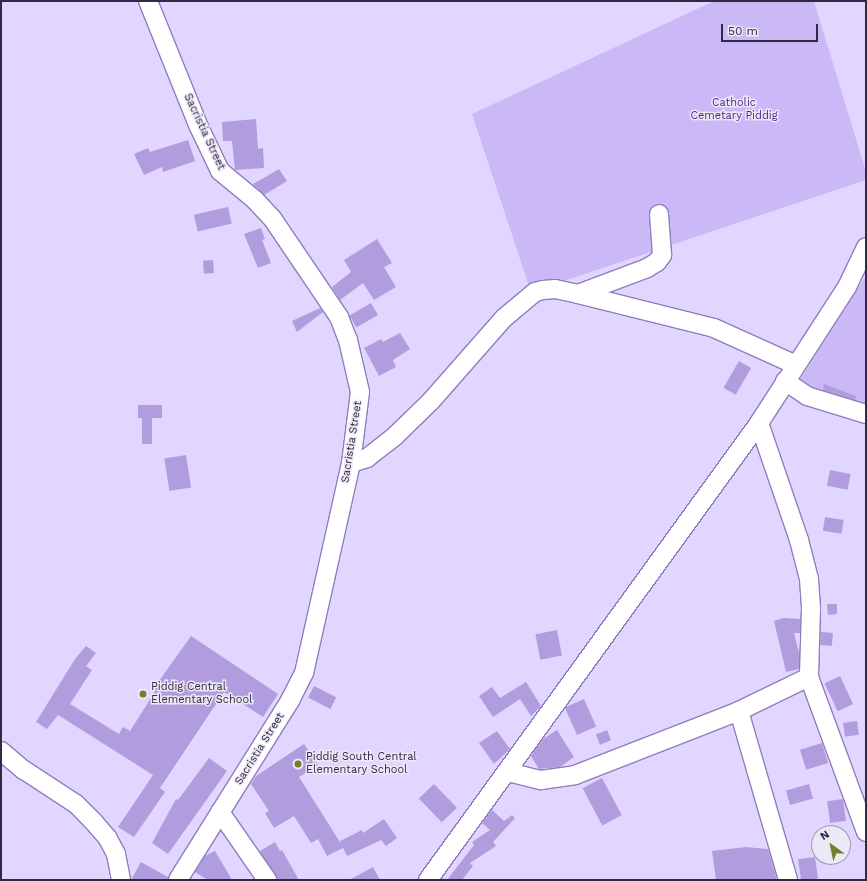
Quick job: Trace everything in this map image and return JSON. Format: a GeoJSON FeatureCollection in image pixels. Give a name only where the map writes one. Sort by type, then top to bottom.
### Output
{"type":"FeatureCollection","features":[{"type":"Feature","properties":{"kind":"street","name":"Sacristia Street"},"geometry":{"type":"LineString","coordinates":[[148,1],[199,127],[220,171],[255,200],[272,218],[339,317],[348,340],[360,392],[351,463],[304,673],[291,700],[178,880]]}},
{"type":"Feature","properties":{"kind":"street"},"geometry":{"type":"LineString","coordinates":[[578,294],[647,268],[657,262],[662,255],[659,214]]}},
{"type":"Feature","properties":{"kind":"street"},"geometry":{"type":"LineString","coordinates":[[428,880],[508,772],[759,423],[847,287],[866,247]]}},
{"type":"Feature","properties":{"kind":"street"},"geometry":{"type":"LineString","coordinates":[[351,463],[367,458],[395,436],[430,401],[504,318],[535,292],[555,289],[714,328],[796,365]]}},
{"type":"Feature","properties":{"kind":"street"},"geometry":{"type":"LineString","coordinates":[[785,381],[807,396],[866,414]]}},
{"type":"Feature","properties":{"kind":"street"},"geometry":{"type":"LineString","coordinates":[[759,423],[799,540],[809,579],[811,608],[809,677],[866,832]]}},
{"type":"Feature","properties":{"kind":"street"},"geometry":{"type":"LineString","coordinates":[[508,772],[541,780],[575,775],[739,711],[809,677]]}},
{"type":"Feature","properties":{"kind":"street"},"geometry":{"type":"LineString","coordinates":[[739,711],[788,880]]}},
{"type":"Feature","properties":{"kind":"street"},"geometry":{"type":"LineString","coordinates":[[1,751],[24,770],[76,804],[92,820],[107,837],[116,854],[121,880]]}},
{"type":"Feature","properties":{"kind":"street"},"geometry":{"type":"LineString","coordinates":[[220,812],[267,880]]}},
{"type":"Feature","properties":{"kind":"green space","name":"Catholic Cemetary Piddig"},"geometry":{"type":"Polygon","coordinates":[[[714,1],[814,1],[866,172],[866,180],[531,292],[472,114],[714,1]]]}},
{"type":"Feature","properties":{"kind":"green space"},"geometry":{"type":"Polygon","coordinates":[[[866,276],[866,412],[797,385],[866,276]]]}},
{"type":"Feature","properties":{"kind":"building"},"geometry":{"type":"Polygon","coordinates":[[[256,119],[258,149],[263,148],[264,168],[235,170],[232,141],[223,141],[222,122],[256,119]]]}},
{"type":"Feature","properties":{"kind":"building"},"geometry":{"type":"Polygon","coordinates":[[[188,140],[195,161],[163,172],[162,167],[144,175],[134,154],[148,148],[150,152],[188,140]]]}},
{"type":"Feature","properties":{"kind":"building"},"geometry":{"type":"Polygon","coordinates":[[[279,169],[287,181],[264,195],[253,184],[279,169]]]}},
{"type":"Feature","properties":{"kind":"building"},"geometry":{"type":"Polygon","coordinates":[[[228,207],[232,224],[198,231],[194,215],[228,207]]]}},
{"type":"Feature","properties":{"kind":"building"},"geometry":{"type":"Polygon","coordinates":[[[261,228],[265,239],[262,240],[271,263],[258,268],[244,234],[261,228]]]}},
{"type":"Feature","properties":{"kind":"building"},"geometry":{"type":"Polygon","coordinates":[[[377,239],[392,263],[384,267],[396,287],[374,300],[363,283],[340,300],[332,287],[351,272],[344,260],[377,239]]]}},
{"type":"Feature","properties":{"kind":"building"},"geometry":{"type":"Polygon","coordinates":[[[213,260],[214,273],[204,274],[203,261],[213,260]]]}},
{"type":"Feature","properties":{"kind":"building"},"geometry":{"type":"Polygon","coordinates":[[[371,303],[378,315],[356,328],[349,316],[371,303]]]}},
{"type":"Feature","properties":{"kind":"building"},"geometry":{"type":"Polygon","coordinates":[[[320,308],[323,312],[297,332],[292,321],[320,308]]]}},
{"type":"Feature","properties":{"kind":"building"},"geometry":{"type":"Polygon","coordinates":[[[400,333],[410,349],[393,360],[396,367],[379,376],[364,348],[381,339],[383,342],[400,333]]]}},
{"type":"Feature","properties":{"kind":"building"},"geometry":{"type":"Polygon","coordinates":[[[739,361],[751,368],[736,395],[724,388],[739,361]]]}},
{"type":"Feature","properties":{"kind":"building"},"geometry":{"type":"Polygon","coordinates":[[[824,384],[856,396],[855,400],[823,390],[824,384]]]}},
{"type":"Feature","properties":{"kind":"building"},"geometry":{"type":"Polygon","coordinates":[[[138,405],[162,405],[162,418],[152,418],[152,444],[142,444],[142,418],[138,418],[138,405]]]}},
{"type":"Feature","properties":{"kind":"building"},"geometry":{"type":"Polygon","coordinates":[[[186,455],[191,488],[169,491],[164,458],[186,455]]]}},
{"type":"Feature","properties":{"kind":"building"},"geometry":{"type":"Polygon","coordinates":[[[830,470],[851,474],[848,490],[827,486],[830,470]]]}},
{"type":"Feature","properties":{"kind":"building"},"geometry":{"type":"Polygon","coordinates":[[[825,517],[844,520],[842,534],[823,531],[825,517]]]}},
{"type":"Feature","properties":{"kind":"building"},"geometry":{"type":"Polygon","coordinates":[[[827,604],[837,604],[837,614],[828,615],[827,604]]]}},
{"type":"Feature","properties":{"kind":"building"},"geometry":{"type":"Polygon","coordinates":[[[784,618],[800,619],[800,633],[794,633],[799,653],[799,669],[786,672],[774,621],[784,618]]]}},
{"type":"Feature","properties":{"kind":"building"},"geometry":{"type":"Polygon","coordinates":[[[557,630],[562,656],[540,660],[535,634],[557,630]]]}},
{"type":"Feature","properties":{"kind":"building"},"geometry":{"type":"Polygon","coordinates":[[[821,632],[833,633],[832,646],[820,645],[821,632]]]}},
{"type":"Feature","properties":{"kind":"building"},"geometry":{"type":"Polygon","coordinates":[[[191,636],[278,694],[263,717],[224,692],[160,788],[165,792],[134,837],[118,827],[153,775],[58,715],[47,729],[36,722],[75,659],[86,646],[96,653],[86,666],[92,670],[70,704],[119,734],[123,727],[130,731],[156,690],[154,688],[191,636]]]}},
{"type":"Feature","properties":{"kind":"building"},"geometry":{"type":"Polygon","coordinates":[[[840,676],[853,704],[838,711],[825,683],[840,676]]]}},
{"type":"Feature","properties":{"kind":"building"},"geometry":{"type":"Polygon","coordinates":[[[526,682],[541,706],[531,716],[520,699],[493,717],[479,696],[492,687],[500,698],[526,682]]]}},
{"type":"Feature","properties":{"kind":"building"},"geometry":{"type":"Polygon","coordinates":[[[314,686],[336,697],[330,709],[308,698],[314,686]]]}},
{"type":"Feature","properties":{"kind":"building"},"geometry":{"type":"Polygon","coordinates":[[[584,699],[596,726],[577,735],[565,708],[584,699]]]}},
{"type":"Feature","properties":{"kind":"building"},"geometry":{"type":"Polygon","coordinates":[[[857,721],[859,735],[845,737],[843,723],[857,721]]]}},
{"type":"Feature","properties":{"kind":"building"},"geometry":{"type":"Polygon","coordinates":[[[557,730],[574,757],[560,767],[539,769],[531,756],[543,739],[557,730]]]}},
{"type":"Feature","properties":{"kind":"building"},"geometry":{"type":"Polygon","coordinates":[[[607,730],[611,740],[600,745],[596,734],[607,730]]]}},
{"type":"Feature","properties":{"kind":"building"},"geometry":{"type":"Polygon","coordinates":[[[497,731],[510,749],[494,764],[479,743],[497,731]]]}},
{"type":"Feature","properties":{"kind":"building"},"geometry":{"type":"Polygon","coordinates":[[[822,743],[828,763],[806,770],[800,750],[822,743]]]}},
{"type":"Feature","properties":{"kind":"building"},"geometry":{"type":"Polygon","coordinates":[[[304,744],[318,765],[299,777],[343,847],[340,841],[362,830],[363,833],[384,819],[397,838],[386,846],[381,840],[347,856],[343,848],[327,856],[318,839],[311,843],[294,816],[274,828],[265,813],[269,811],[251,784],[256,776],[304,744]]]}},
{"type":"Feature","properties":{"kind":"building"},"geometry":{"type":"Polygon","coordinates":[[[209,758],[227,771],[168,854],[152,843],[176,799],[178,800],[209,758]]]}},
{"type":"Feature","properties":{"kind":"building"},"geometry":{"type":"Polygon","coordinates":[[[602,778],[622,815],[602,825],[583,788],[602,778]]]}},
{"type":"Feature","properties":{"kind":"building"},"geometry":{"type":"Polygon","coordinates":[[[434,784],[457,808],[442,822],[419,799],[434,784]]]}},
{"type":"Feature","properties":{"kind":"building"},"geometry":{"type":"Polygon","coordinates":[[[809,784],[813,798],[790,805],[786,791],[809,784]]]}},
{"type":"Feature","properties":{"kind":"building"},"geometry":{"type":"Polygon","coordinates":[[[843,799],[846,821],[830,823],[827,801],[843,799]]]}},
{"type":"Feature","properties":{"kind":"building"},"geometry":{"type":"Polygon","coordinates":[[[492,810],[504,821],[512,815],[515,818],[493,842],[496,846],[470,863],[473,866],[462,880],[447,880],[474,845],[472,842],[490,830],[482,823],[492,810]]]}},
{"type":"Feature","properties":{"kind":"building"},"geometry":{"type":"Polygon","coordinates":[[[275,842],[280,851],[282,850],[299,880],[277,880],[260,851],[275,842]]]}},
{"type":"Feature","properties":{"kind":"building"},"geometry":{"type":"Polygon","coordinates":[[[746,847],[768,849],[777,880],[716,880],[712,851],[746,847]]]}},
{"type":"Feature","properties":{"kind":"building"},"geometry":{"type":"Polygon","coordinates":[[[215,851],[232,880],[208,880],[195,872],[205,856],[215,851]]]}},
{"type":"Feature","properties":{"kind":"building"},"geometry":{"type":"Polygon","coordinates":[[[811,858],[811,865],[816,865],[818,879],[801,880],[798,859],[811,858]]]}},
{"type":"Feature","properties":{"kind":"building"},"geometry":{"type":"Polygon","coordinates":[[[141,862],[168,877],[168,880],[131,880],[141,862]]]}},
{"type":"Feature","properties":{"kind":"building"},"geometry":{"type":"Polygon","coordinates":[[[373,867],[380,880],[349,880],[373,867]]]}},
{"type":"Feature","properties":{"kind":"place","name":"Piddig Central Elementary School"},"geometry":{"type":"Point","coordinates":[143,694]}},
{"type":"Feature","properties":{"kind":"place","name":"Piddig South Central Elementary School"},"geometry":{"type":"Point","coordinates":[298,764]}}]}
